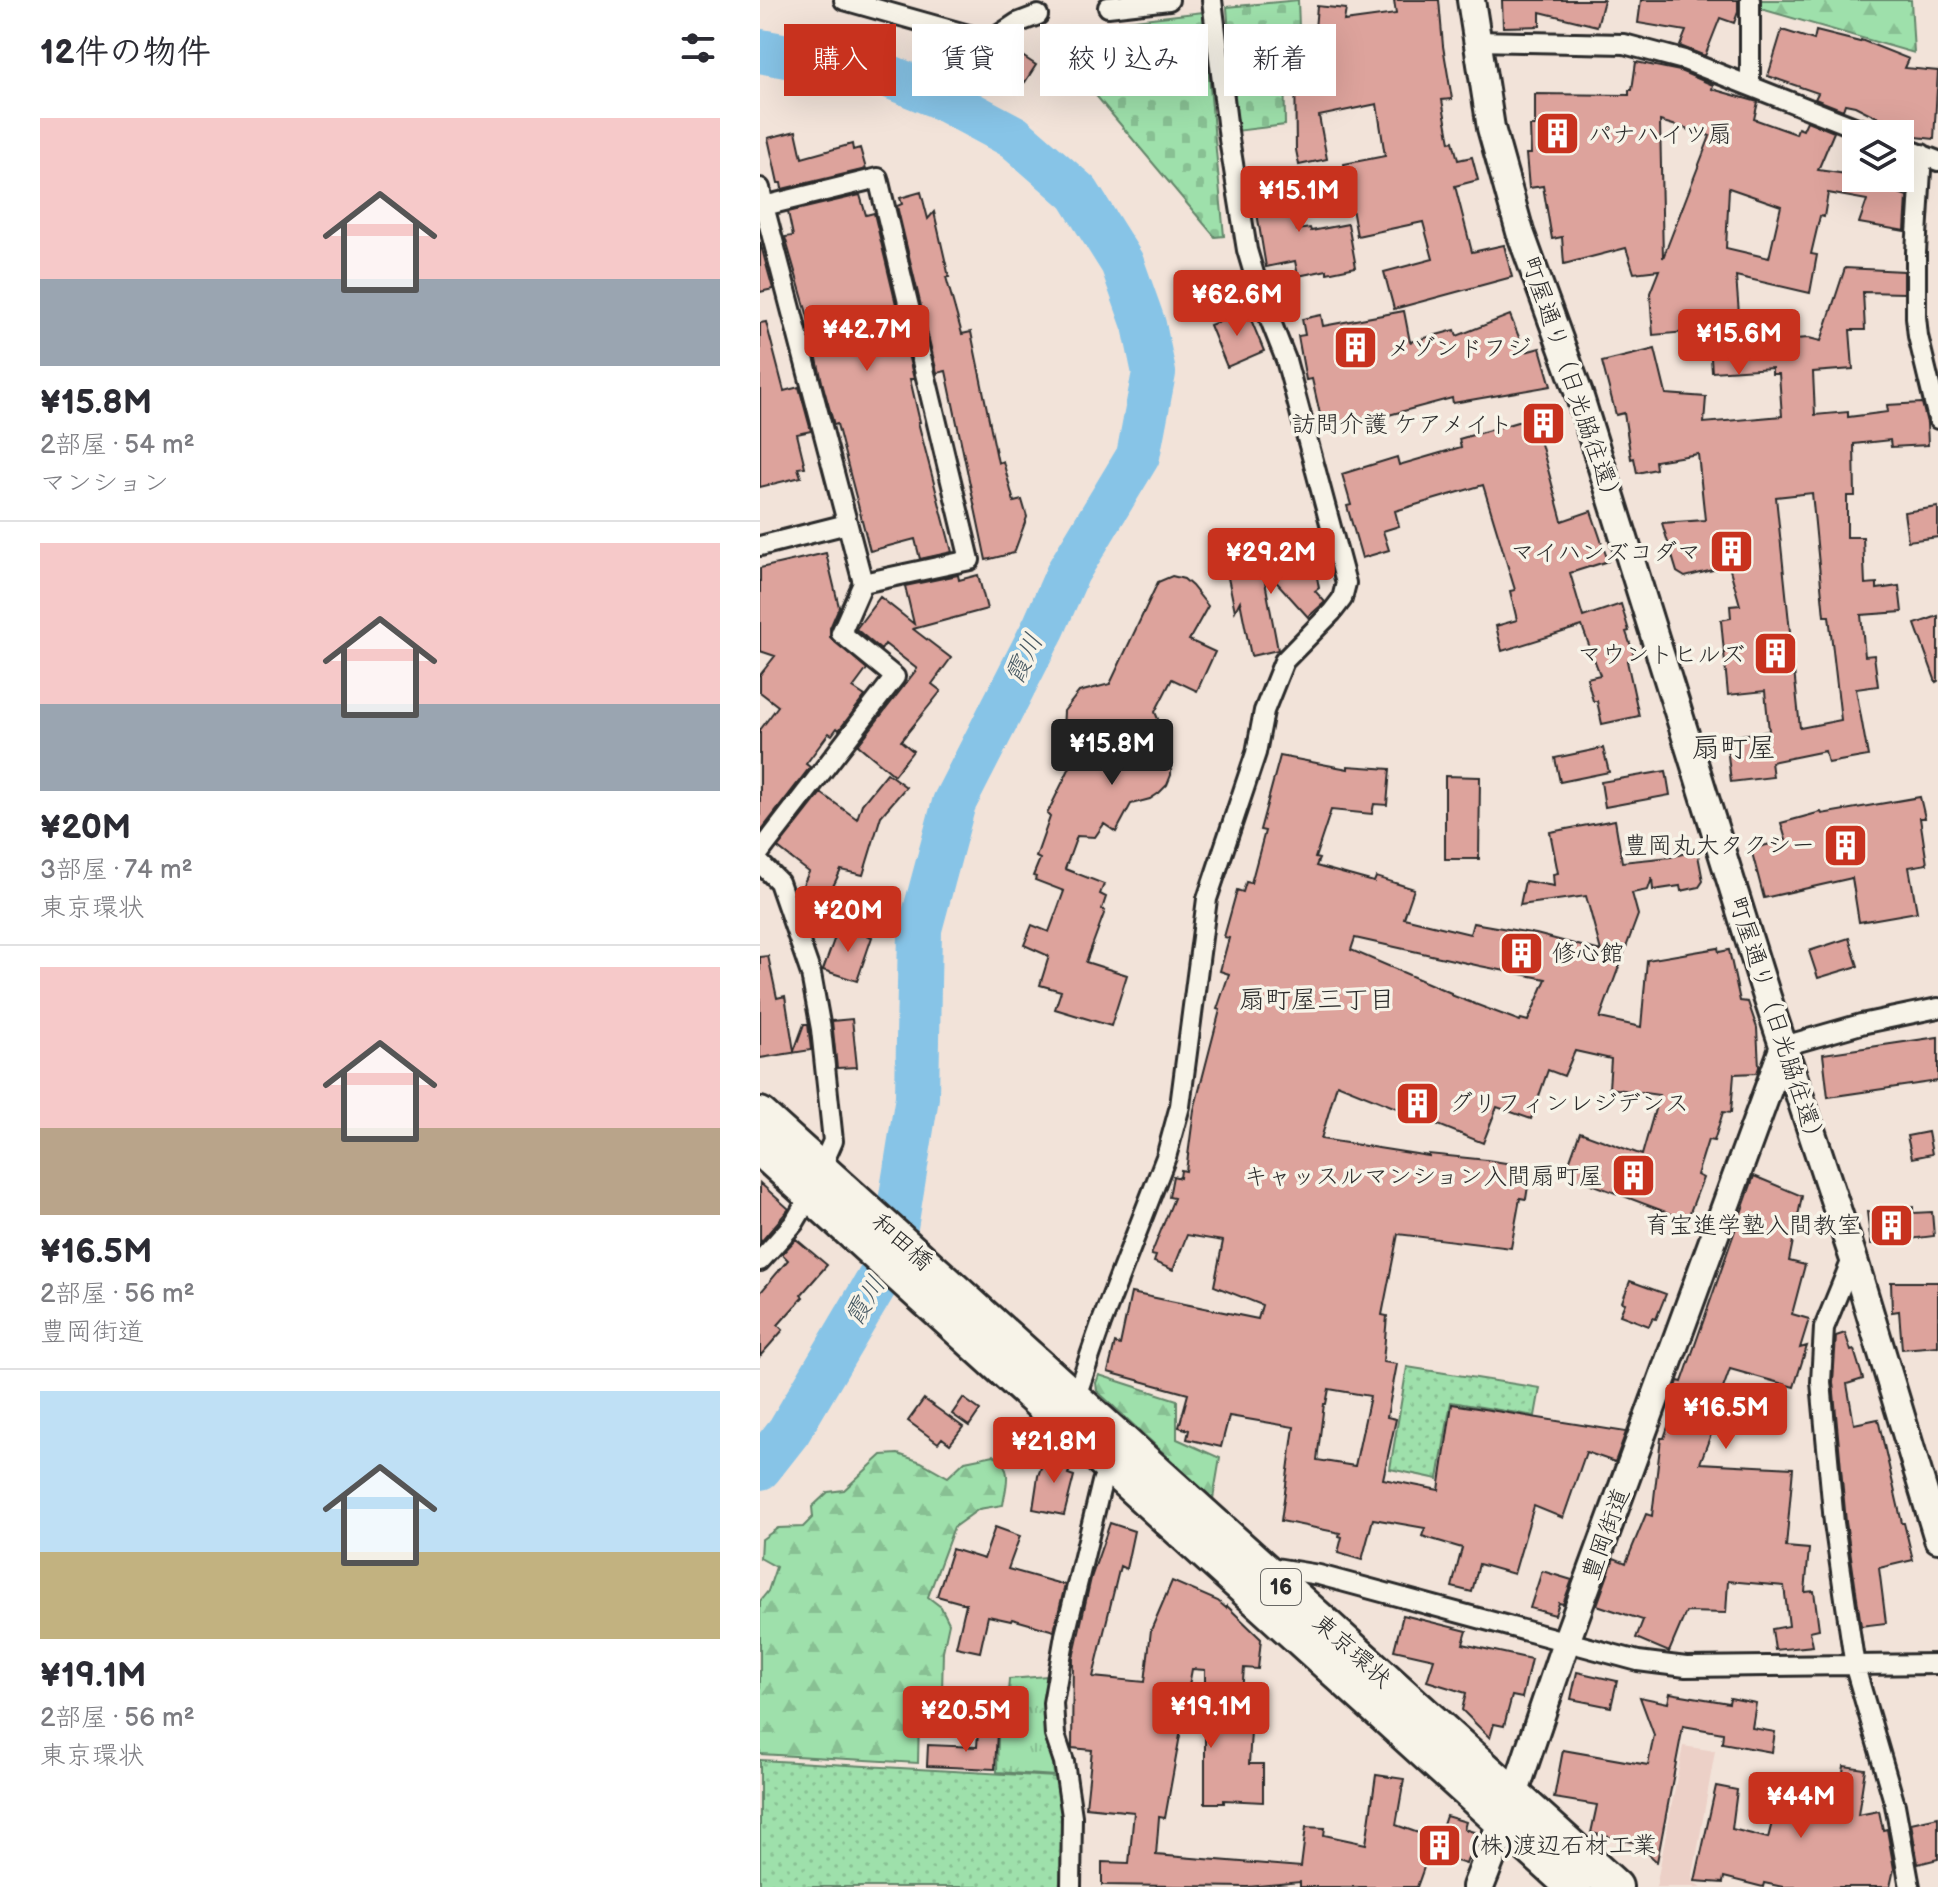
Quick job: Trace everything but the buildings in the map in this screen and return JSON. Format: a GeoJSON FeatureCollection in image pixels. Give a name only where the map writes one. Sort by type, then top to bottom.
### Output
{"type":"FeatureCollection","features":[{"type":"Feature","properties":{"kind":"highway","name":"16"},"geometry":{"type":"LineString","coordinates":[[760,1115],[816,1181]]}},
{"type":"Feature","properties":{"kind":"highway","name":"16"},"geometry":{"type":"LineString","coordinates":[[760,1148],[816,1181]]}},
{"type":"Feature","properties":{"kind":"highway","name":"和田橋"},"geometry":{"type":"LineString","coordinates":[[816,1181],[943,1296]]}},
{"type":"Feature","properties":{"kind":"highway","name":"東京環状"},"geometry":{"type":"LineString","coordinates":[[943,1296],[1075,1399],[1256,1565],[1508,1809],[1574,1887]]}},
{"type":"Feature","properties":{"kind":"highway","name":"東京環状"},"geometry":{"type":"LineString","coordinates":[[943,1296],[1109,1464],[1508,1809],[1615,1887]]}},
{"type":"Feature","properties":{"kind":"main road","name":"豊岡街道"},"geometry":{"type":"LineString","coordinates":[[1478,1887],[1508,1809]]}},
{"type":"Feature","properties":{"kind":"street"},"geometry":{"type":"LineString","coordinates":[[844,0],[990,41],[1017,23],[1038,15]]}},
{"type":"Feature","properties":{"kind":"street"},"geometry":{"type":"LineString","coordinates":[[1108,7],[1169,0]]}},
{"type":"Feature","properties":{"kind":"street"},"geometry":{"type":"LineString","coordinates":[[1075,1399],[1169,1144],[1180,1106],[1207,899],[1256,753],[1264,711],[1284,661],[1332,612],[1342,599],[1346,583],[1286,360],[1260,294],[1247,250],[1229,139],[1212,0]]}},
{"type":"Feature","properties":{"kind":"street","name":"町屋通り（日光脇往還）"},"geometry":{"type":"LineString","coordinates":[[1471,0],[1491,128],[1516,219],[1584,408],[1853,1257],[1938,1539]]}},
{"type":"Feature","properties":{"kind":"street"},"geometry":{"type":"LineString","coordinates":[[1750,0],[1750,84]]}},
{"type":"Feature","properties":{"kind":"street"},"geometry":{"type":"LineString","coordinates":[[1475,41],[1624,44],[1684,60],[1842,122]]}},
{"type":"Feature","properties":{"kind":"street"},"geometry":{"type":"LineString","coordinates":[[1930,158],[1916,252],[1916,317],[1938,419]]}},
{"type":"Feature","properties":{"kind":"street"},"geometry":{"type":"LineString","coordinates":[[760,852],[895,677],[841,633],[863,583],[762,197],[878,178],[970,560],[863,583]]}},
{"type":"Feature","properties":{"kind":"street"},"geometry":{"type":"LineString","coordinates":[[760,546],[847,524]]}},
{"type":"Feature","properties":{"kind":"street"},"geometry":{"type":"LineString","coordinates":[[760,863],[779,882],[811,974],[823,1042],[833,1141],[794,1223],[760,1261]]}},
{"type":"Feature","properties":{"kind":"street"},"geometry":{"type":"LineString","coordinates":[[1784,1046],[1861,1024],[1938,1008]]}},
{"type":"Feature","properties":{"kind":"street","name":"豊岡街道"},"geometry":{"type":"LineString","coordinates":[[1508,1809],[1784,1046]]}},
{"type":"Feature","properties":{"kind":"street"},"geometry":{"type":"LineString","coordinates":[[1853,1257],[1824,1328],[1821,1382],[1834,1523],[1855,1667],[1895,1805],[1911,1878],[1910,1887]]}},
{"type":"Feature","properties":{"kind":"street"},"geometry":{"type":"LineString","coordinates":[[1071,1887],[1072,1816],[1064,1762],[1055,1735],[1053,1703],[1072,1606],[1109,1464]]}},
{"type":"Feature","properties":{"kind":"street"},"geometry":{"type":"LineString","coordinates":[[1256,1565],[1319,1575],[1638,1661],[1686,1667],[1938,1664]]}},
{"type":"Feature","properties":{"kind":"shaded area"},"geometry":{"type":"Polygon","coordinates":[[[1683,1746],[1715,1751],[1692,1881],[1701,1887],[1656,1887],[1683,1746]]]}},
{"type":"Feature","properties":{"kind":"green space"},"geometry":{"type":"Polygon","coordinates":[[[1298,0],[1299,24],[1228,24],[1227,7],[1298,0]]]}},
{"type":"Feature","properties":{"kind":"green space"},"geometry":{"type":"Polygon","coordinates":[[[1760,0],[1911,0],[1914,53],[1761,9],[1760,0]]]}},
{"type":"Feature","properties":{"kind":"green space"},"geometry":{"type":"Polygon","coordinates":[[[1203,12],[1204,24],[1100,24],[1203,12]]]}},
{"type":"Feature","properties":{"kind":"green space"},"geometry":{"type":"Polygon","coordinates":[[[1208,65],[1224,236],[1215,237],[1096,96],[1208,96],[1208,65]]]}},
{"type":"Feature","properties":{"kind":"green space"},"geometry":{"type":"Polygon","coordinates":[[[1233,96],[1285,96],[1285,125],[1236,131],[1233,96]]]}},
{"type":"Feature","properties":{"kind":"green space"},"geometry":{"type":"Polygon","coordinates":[[[1407,1367],[1540,1388],[1535,1416],[1451,1402],[1438,1479],[1390,1469],[1407,1367]]]}},
{"type":"Feature","properties":{"kind":"green space"},"geometry":{"type":"Polygon","coordinates":[[[1099,1375],[1177,1400],[1177,1439],[1220,1458],[1213,1499],[1097,1391],[1099,1375]]]}},
{"type":"Feature","properties":{"kind":"green space"},"geometry":{"type":"Polygon","coordinates":[[[898,1454],[948,1477],[965,1461],[994,1455],[1004,1465],[1007,1477],[1003,1505],[979,1509],[954,1527],[928,1597],[941,1607],[949,1623],[943,1651],[942,1692],[919,1716],[918,1763],[760,1754],[760,1601],[768,1591],[776,1567],[760,1558],[761,1540],[778,1528],[803,1527],[813,1517],[812,1507],[828,1492],[844,1490],[882,1455],[898,1454]]]}},
{"type":"Feature","properties":{"kind":"green space"},"geometry":{"type":"Polygon","coordinates":[[[1047,1676],[1046,1732],[1056,1776],[997,1772],[998,1736],[1005,1735],[1009,1679],[1047,1676]]]}},
{"type":"Feature","properties":{"kind":"green space"},"geometry":{"type":"Polygon","coordinates":[[[760,1760],[1056,1777],[1064,1824],[1062,1887],[760,1887],[760,1760]]]}},
{"type":"Feature","properties":{"kind":"waterway","name":"霞川"},"geometry":{"type":"LineString","coordinates":[[760,51],[883,74],[939,97],[1014,137],[1078,193],[1122,263],[1144,325],[1154,373],[1138,456],[1068,572],[1044,627],[954,803],[920,929],[917,1097],[891,1258],[789,1431],[760,1468]]}},
{"type":"Feature","properties":{"kind":"place","name":"パナハイツ扇"},"geometry":{"type":"Point","coordinates":[1557,134]}},
{"type":"Feature","properties":{"kind":"place","name":"メゾンドフジ"},"geometry":{"type":"Point","coordinates":[1356,348]}},
{"type":"Feature","properties":{"kind":"place","name":"訪問介護 ケアメイト"},"geometry":{"type":"Point","coordinates":[1544,424]}},
{"type":"Feature","properties":{"kind":"place","name":"マイハンズコダマ"},"geometry":{"type":"Point","coordinates":[1732,552]}},
{"type":"Feature","properties":{"kind":"place","name":"マウントヒルズ"},"geometry":{"type":"Point","coordinates":[1776,654]}},
{"type":"Feature","properties":{"kind":"place","name":"豊岡丸大タクシー"},"geometry":{"type":"Point","coordinates":[1846,845]}},
{"type":"Feature","properties":{"kind":"place","name":"修心館"},"geometry":{"type":"Point","coordinates":[1521,953]}},
{"type":"Feature","properties":{"kind":"place","name":"グリフィンレジデンス"},"geometry":{"type":"Point","coordinates":[1418,1103]}},
{"type":"Feature","properties":{"kind":"place","name":"キャッスルマンション入間扇町屋"},"geometry":{"type":"Point","coordinates":[1634,1176]}},
{"type":"Feature","properties":{"kind":"place","name":"育宝進学塾入間教室"},"geometry":{"type":"Point","coordinates":[1892,1225]}},
{"type":"Feature","properties":{"kind":"place","name":"(株)渡辺石材工業"},"geometry":{"type":"Point","coordinates":[1440,1845]}},
{"type":"Feature","properties":{"kind":"district","name":"扇町屋"},"geometry":{"type":"Point","coordinates":[1734,748]}},
{"type":"Feature","properties":{"kind":"district","name":"扇町屋三丁目"},"geometry":{"type":"Point","coordinates":[1317,1000]}}]}
